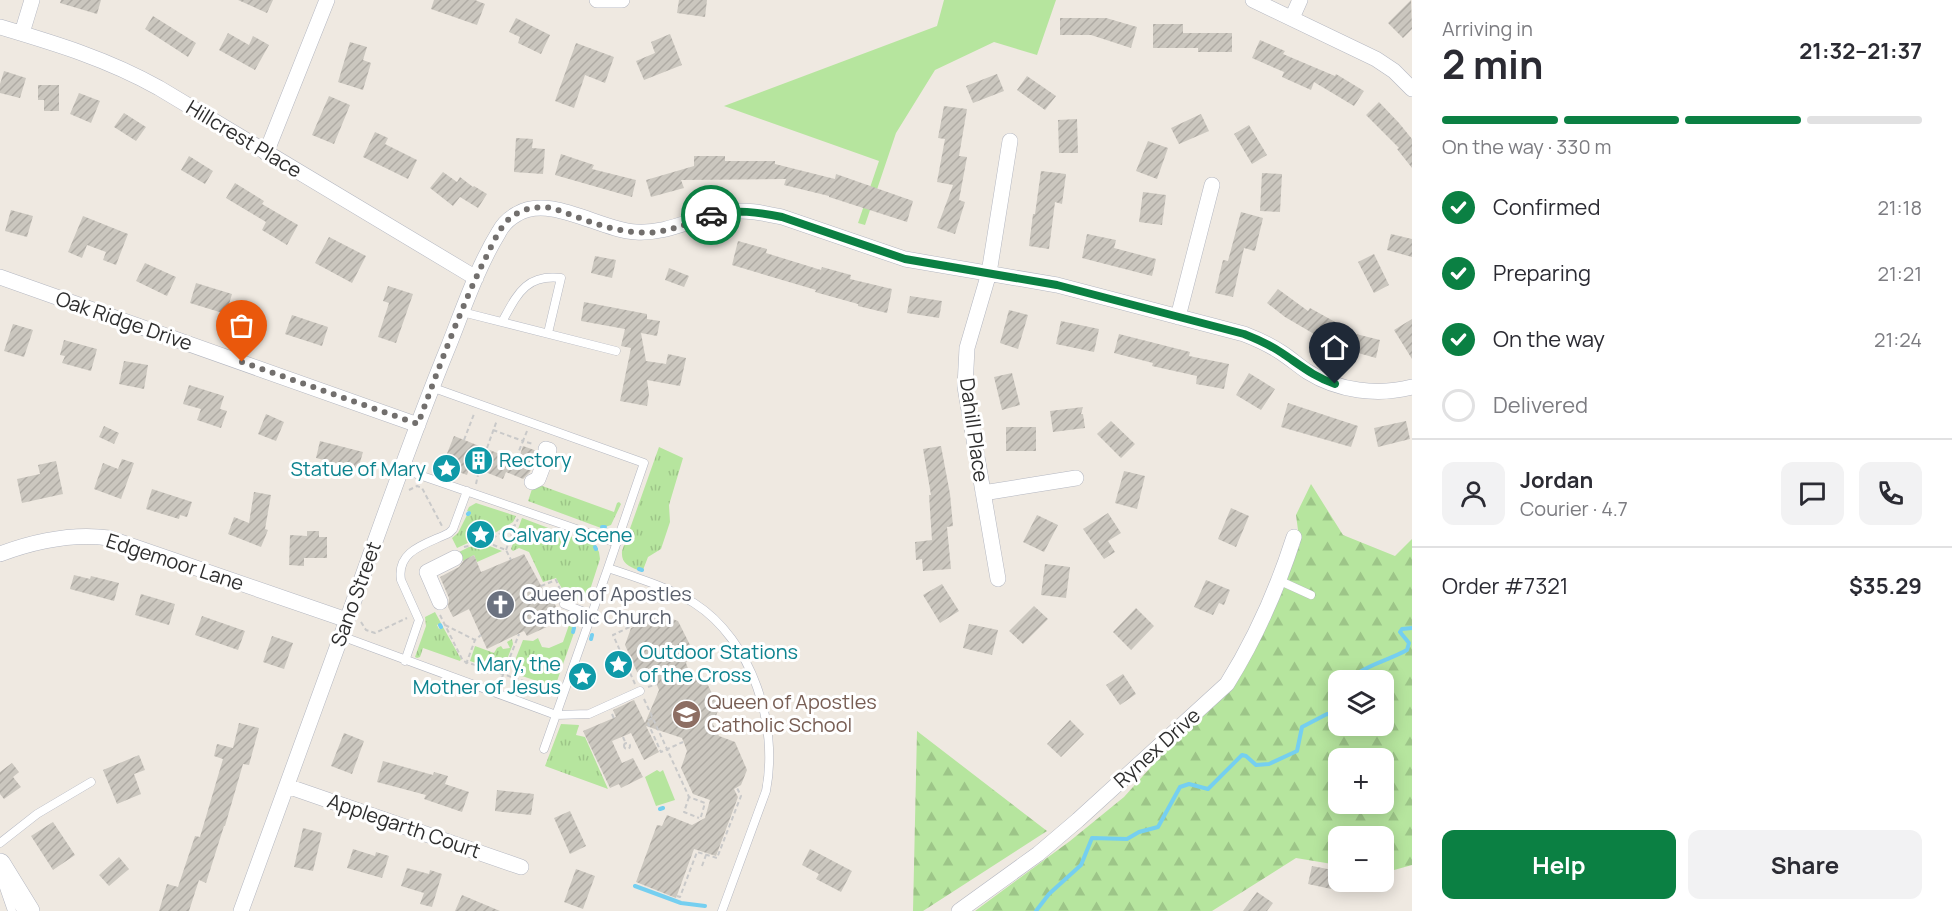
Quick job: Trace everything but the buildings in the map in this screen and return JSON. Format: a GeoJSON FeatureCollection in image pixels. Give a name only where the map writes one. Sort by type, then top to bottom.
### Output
{"type":"FeatureCollection","features":[{"type":"Feature","properties":{"kind":"main road"},"geometry":{"type":"LineString","coordinates":[[0,864],[28,911]]}},
{"type":"Feature","properties":{"kind":"street"},"geometry":{"type":"LineString","coordinates":[[22,33],[32,0]]}},
{"type":"Feature","properties":{"kind":"street"},"geometry":{"type":"LineString","coordinates":[[266,153],[327,0]]}},
{"type":"Feature","properties":{"kind":"street"},"geometry":{"type":"LineString","coordinates":[[597,0],[622,0]]}},
{"type":"Feature","properties":{"kind":"street"},"geometry":{"type":"LineString","coordinates":[[1253,0],[1376,59],[1410,83]]}},
{"type":"Feature","properties":{"kind":"street"},"geometry":{"type":"LineString","coordinates":[[1292,18],[1300,0]]}},
{"type":"Feature","properties":{"kind":"street","name":"Hillcrest Place"},"geometry":{"type":"LineString","coordinates":[[0,27],[93,56],[129,71],[476,278]]}},
{"type":"Feature","properties":{"kind":"street","name":"Dahill Place"},"geometry":{"type":"LineString","coordinates":[[998,579],[965,387],[965,368],[967,348],[989,273],[1010,141]]}},
{"type":"Feature","properties":{"kind":"street"},"geometry":{"type":"LineString","coordinates":[[1178,317],[1212,186]]}},
{"type":"Feature","properties":{"kind":"street","name":"Sano Street"},"geometry":{"type":"LineString","coordinates":[[241,911],[431,387],[476,278],[499,232],[504,224],[520,212],[530,208],[552,208],[616,230],[657,232],[726,212],[761,212],[905,259],[1057,285],[1244,334],[1263,341],[1323,380],[1346,388],[1386,391],[1412,387]]}},
{"type":"Feature","properties":{"kind":"street","name":"Oak Ridge Drive"},"geometry":{"type":"LineString","coordinates":[[0,277],[418,424]]}},
{"type":"Feature","properties":{"kind":"street"},"geometry":{"type":"LineString","coordinates":[[532,482],[538,479],[549,450],[546,449]]}},
{"type":"Feature","properties":{"kind":"street"},"geometry":{"type":"LineString","coordinates":[[983,493],[1076,478]]}},
{"type":"Feature","properties":{"kind":"street","name":"Edgemoor Lane"},"geometry":{"type":"LineString","coordinates":[[0,554],[40,542],[73,536],[109,538],[347,620]]}},
{"type":"Feature","properties":{"kind":"street","name":"Rynex Drive"},"geometry":{"type":"LineString","coordinates":[[959,911],[1038,854],[1227,684],[1239,665],[1278,580],[1294,537]]}},
{"type":"Feature","properties":{"kind":"street"},"geometry":{"type":"LineString","coordinates":[[440,602],[427,572],[458,554]]}},
{"type":"Feature","properties":{"kind":"street","name":"Applegarth Court"},"geometry":{"type":"LineString","coordinates":[[286,786],[521,867]]}},
{"type":"Feature","properties":{"kind":"lane"},"geometry":{"type":"LineString","coordinates":[[502,322],[522,289],[532,281],[552,277],[561,278],[548,333]]}},
{"type":"Feature","properties":{"kind":"lane"},"geometry":{"type":"LineString","coordinates":[[462,312],[616,351]]}},
{"type":"Feature","properties":{"kind":"lane"},"geometry":{"type":"LineString","coordinates":[[431,387],[644,463],[544,748]]}},
{"type":"Feature","properties":{"kind":"lane"},"geometry":{"type":"LineString","coordinates":[[402,469],[617,543]]}},
{"type":"Feature","properties":{"kind":"lane"},"geometry":{"type":"LineString","coordinates":[[405,661],[419,620],[401,580],[402,561],[411,551],[453,529],[467,491]]}},
{"type":"Feature","properties":{"kind":"lane"},"geometry":{"type":"LineString","coordinates":[[608,568],[674,592],[708,613],[737,647],[748,667],[763,708],[769,734],[770,774],[766,791],[722,911]]}},
{"type":"Feature","properties":{"kind":"lane"},"geometry":{"type":"LineString","coordinates":[[1278,580],[1311,595]]}},
{"type":"Feature","properties":{"kind":"lane"},"geometry":{"type":"LineString","coordinates":[[564,604],[592,615]]}},
{"type":"Feature","properties":{"kind":"lane"},"geometry":{"type":"LineString","coordinates":[[341,636],[556,715],[589,714],[640,691]]}},
{"type":"Feature","properties":{"kind":"lane"},"geometry":{"type":"LineString","coordinates":[[0,843],[36,814],[91,782]]}},
{"type":"Feature","properties":{"kind":"lane"},"geometry":{"type":"LineString","coordinates":[[0,878],[12,911]]}},
{"type":"Feature","properties":{"kind":"path"},"geometry":{"type":"LineString","coordinates":[[464,440],[478,404]]}},
{"type":"Feature","properties":{"kind":"path"},"geometry":{"type":"LineString","coordinates":[[487,448],[500,412]]}},
{"type":"Feature","properties":{"kind":"path"},"geometry":{"type":"LineString","coordinates":[[493,430],[523,441],[514,463]]}},
{"type":"Feature","properties":{"kind":"path"},"geometry":{"type":"LineString","coordinates":[[475,485],[479,470]]}},
{"type":"Feature","properties":{"kind":"path"},"geometry":{"type":"LineString","coordinates":[[506,550],[521,510]]}},
{"type":"Feature","properties":{"kind":"path"},"geometry":{"type":"LineString","coordinates":[[469,545],[486,542],[516,525]]}},
{"type":"Feature","properties":{"kind":"path"},"geometry":{"type":"LineString","coordinates":[[458,554],[469,545],[472,533],[481,535]]}},
{"type":"Feature","properties":{"kind":"path"},"geometry":{"type":"LineString","coordinates":[[486,542],[506,550],[511,560]]}},
{"type":"Feature","properties":{"kind":"path"},"geometry":{"type":"LineString","coordinates":[[542,586],[556,580],[564,604]]}},
{"type":"Feature","properties":{"kind":"path"},"geometry":{"type":"LineString","coordinates":[[647,621],[646,619],[613,635],[689,797],[705,803],[699,819],[684,812],[689,797]]}},
{"type":"Feature","properties":{"kind":"path"},"geometry":{"type":"LineString","coordinates":[[475,640],[445,625],[466,663],[553,692]]}},
{"type":"Feature","properties":{"kind":"path"},"geometry":{"type":"LineString","coordinates":[[502,676],[519,634]]}},
{"type":"Feature","properties":{"kind":"path"},"geometry":{"type":"LineString","coordinates":[[466,663],[475,640],[481,635]]}},
{"type":"Feature","properties":{"kind":"path"},"geometry":{"type":"LineString","coordinates":[[612,716],[615,721]]}},
{"type":"Feature","properties":{"kind":"path"},"geometry":{"type":"LineString","coordinates":[[659,719],[647,721],[661,752],[683,742]]}},
{"type":"Feature","properties":{"kind":"path"},"geometry":{"type":"LineString","coordinates":[[623,737],[626,744]]}},
{"type":"Feature","properties":{"kind":"path"},"geometry":{"type":"LineString","coordinates":[[677,896],[680,897],[697,851],[717,858],[741,796],[737,788]]}},
{"type":"Feature","properties":{"kind":"path"},"geometry":{"type":"LineString","coordinates":[[702,866],[706,855]]}},
{"type":"Feature","properties":{"kind":"green space"},"geometry":{"type":"Polygon","coordinates":[[[944,0],[1056,0],[1037,55],[994,42],[935,70],[896,133],[865,225],[858,223],[879,161],[724,106],[937,26],[944,0]]]}},
{"type":"Feature","properties":{"kind":"green space"},"geometry":{"type":"Polygon","coordinates":[[[659,447],[683,458],[669,505],[670,522],[661,549],[648,557],[643,570],[639,568],[638,570],[626,564],[622,551],[659,447]]]}},
{"type":"Feature","properties":{"kind":"green space"},"geometry":{"type":"Polygon","coordinates":[[[534,483],[614,512],[617,503],[621,504],[611,525],[605,527],[602,525],[601,528],[528,501],[534,483]]]}},
{"type":"Feature","properties":{"kind":"green space"},"geometry":{"type":"Polygon","coordinates":[[[1311,484],[1343,535],[1395,556],[1412,539],[1412,865],[1394,870],[1394,826],[1328,826],[1328,863],[1296,858],[1212,911],[975,911],[1070,841],[1124,797],[1231,678],[1300,545],[1296,515],[1311,484]]]}},
{"type":"Feature","properties":{"kind":"green space"},"geometry":{"type":"Polygon","coordinates":[[[476,503],[516,516],[513,522],[483,540],[470,542],[457,548],[452,538],[458,533],[467,515],[470,515],[471,512],[467,511],[469,507],[476,503]]]}},
{"type":"Feature","properties":{"kind":"green space"},"geometry":{"type":"Polygon","coordinates":[[[522,518],[596,546],[600,559],[588,596],[578,600],[573,599],[565,592],[556,578],[543,582],[529,552],[519,548],[513,551],[511,549],[522,518]]]}},
{"type":"Feature","properties":{"kind":"green space"},"geometry":{"type":"Polygon","coordinates":[[[487,545],[502,551],[477,562],[474,555],[463,561],[459,552],[469,547],[487,545]]]}},
{"type":"Feature","properties":{"kind":"green space"},"geometry":{"type":"Polygon","coordinates":[[[435,612],[441,623],[437,625],[439,629],[443,627],[460,661],[423,648],[420,657],[415,657],[426,626],[425,617],[435,612]]]}},
{"type":"Feature","properties":{"kind":"green space"},"geometry":{"type":"Polygon","coordinates":[[[569,617],[574,619],[576,627],[573,627],[571,632],[574,633],[556,684],[552,686],[513,673],[512,668],[523,640],[533,641],[538,638],[542,647],[549,648],[563,642],[569,625],[565,620],[569,617]]]}},
{"type":"Feature","properties":{"kind":"green space"},"geometry":{"type":"Polygon","coordinates":[[[512,639],[513,644],[502,672],[470,661],[475,646],[494,653],[501,646],[503,649],[510,648],[507,642],[512,639]]]}},
{"type":"Feature","properties":{"kind":"green space"},"geometry":{"type":"Polygon","coordinates":[[[561,724],[579,725],[576,735],[585,737],[608,789],[545,766],[561,724]]]}},
{"type":"Feature","properties":{"kind":"green space"},"geometry":{"type":"Polygon","coordinates":[[[917,731],[1047,831],[923,911],[913,911],[917,731]]]}},
{"type":"Feature","properties":{"kind":"green space"},"geometry":{"type":"Polygon","coordinates":[[[657,770],[660,772],[663,770],[675,800],[656,806],[645,777],[657,770]]]}},
{"type":"Feature","properties":{"kind":"waterway"},"geometry":{"type":"LineString","coordinates":[[573,632],[574,628]]}},
{"type":"Feature","properties":{"kind":"waterway"},"geometry":{"type":"LineString","coordinates":[[1363,670],[1407,650],[1409,643],[1400,632],[1402,629],[1412,628]]}},
{"type":"Feature","properties":{"kind":"waterway"},"geometry":{"type":"LineString","coordinates":[[591,639],[592,635]]}},
{"type":"Feature","properties":{"kind":"waterway"},"geometry":{"type":"LineString","coordinates":[[1036,911],[1049,894],[1081,865],[1092,838],[1127,839],[1139,832],[1158,827],[1180,787],[1189,784],[1208,789],[1242,755],[1256,765],[1269,764],[1297,751],[1302,727],[1328,714]]}},
{"type":"Feature","properties":{"kind":"waterway"},"geometry":{"type":"LineString","coordinates":[[635,886],[681,903],[705,906]]}},
{"type":"Feature","properties":{"kind":"way so far"},"geometry":{"type":"LineString","coordinates":[[242,362],[418,424],[476,278],[499,232],[511,217],[530,208],[552,208],[616,230],[657,232],[711,215]]}},
{"type":"Feature","properties":{"kind":"place","name":"Rectory"},"geometry":{"type":"Point","coordinates":[478,460]}},
{"type":"Feature","properties":{"kind":"place","name":"Statue of Mary"},"geometry":{"type":"Point","coordinates":[447,469]}},
{"type":"Feature","properties":{"kind":"place","name":"Calvary Scene"},"geometry":{"type":"Point","coordinates":[481,535]}},
{"type":"Feature","properties":{"kind":"place","name":"Queen of Apostles Catholic Church"},"geometry":{"type":"Point","coordinates":[501,605]}},
{"type":"Feature","properties":{"kind":"place","name":"Outdoor Stations of the Cross"},"geometry":{"type":"Point","coordinates":[618,664]}},
{"type":"Feature","properties":{"kind":"place","name":"Mary, the Mother of Jesus"},"geometry":{"type":"Point","coordinates":[582,676]}},
{"type":"Feature","properties":{"kind":"place","name":"Queen of Apostles Catholic School"},"geometry":{"type":"Point","coordinates":[686,714]}},
{"type":"Feature","properties":{"kind":"route"},"geometry":{"type":"LineString","coordinates":[[711,215],[740,211],[761,212],[920,263],[1057,285],[1244,334],[1263,341],[1308,372],[1335,384]]}}]}
